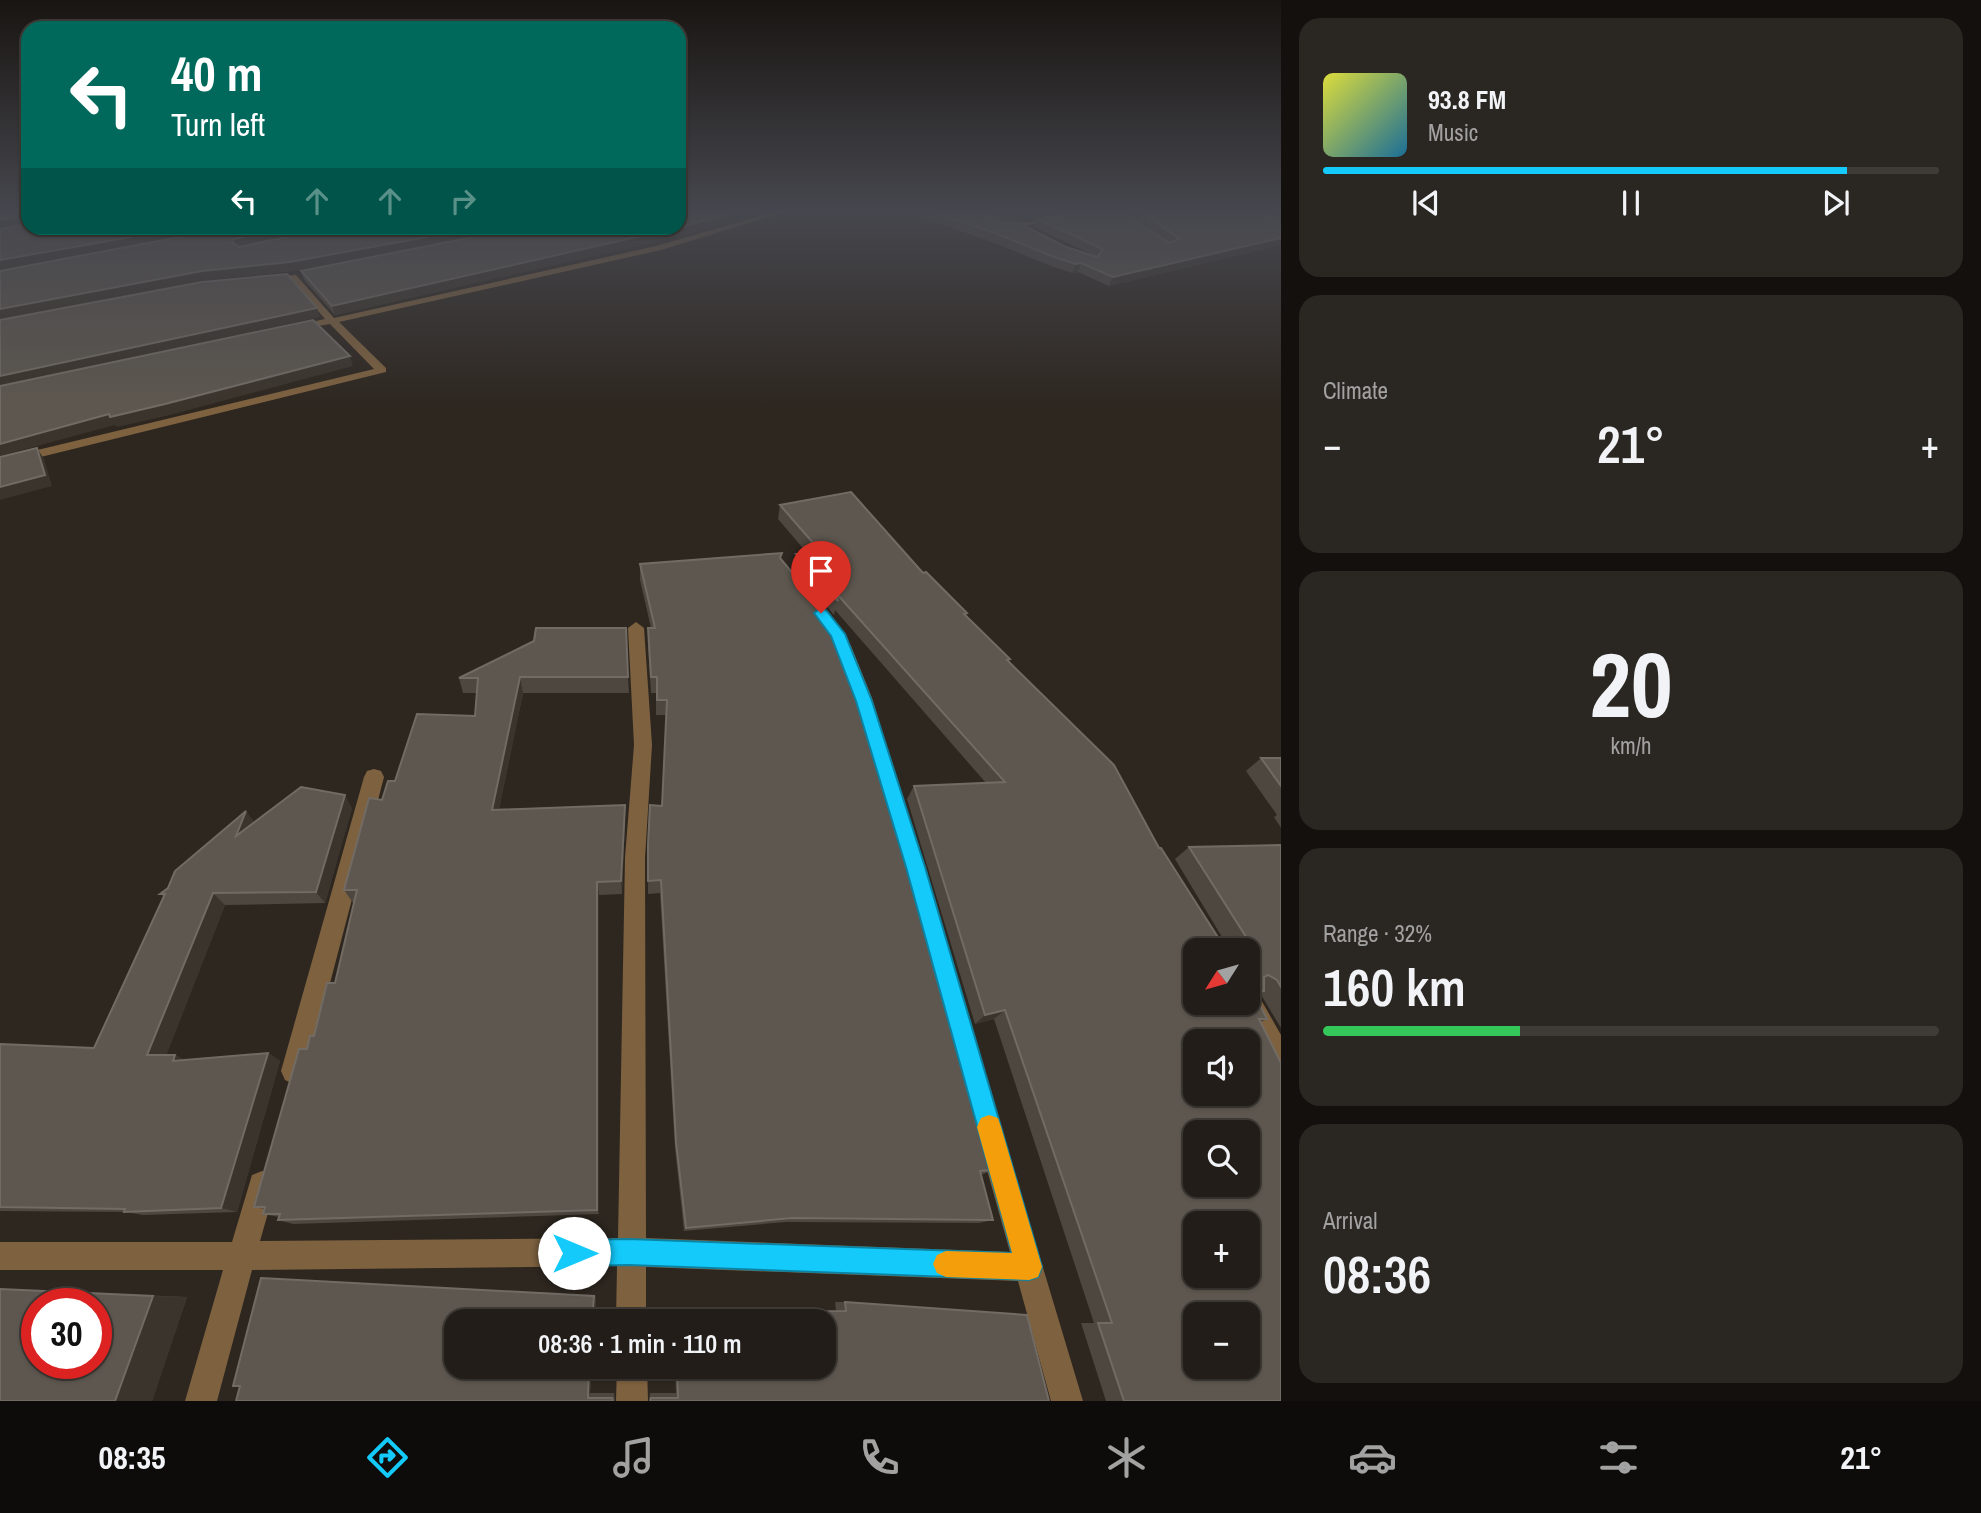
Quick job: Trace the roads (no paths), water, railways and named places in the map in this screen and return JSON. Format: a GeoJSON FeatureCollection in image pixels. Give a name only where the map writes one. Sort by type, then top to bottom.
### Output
{"type":"FeatureCollection","features":[{"type":"Feature","properties":{"kind":"street"},"geometry":{"type":"LineString","coordinates":[[256,281],[305,274]]}},
{"type":"Feature","properties":{"kind":"street"},"geometry":{"type":"LineString","coordinates":[[279,332],[540,274]]}},
{"type":"Feature","properties":{"kind":"street"},"geometry":{"type":"LineString","coordinates":[[0,463],[382,370],[332,321],[293,277]]}},
{"type":"Feature","properties":{"kind":"street"},"geometry":{"type":"LineString","coordinates":[[804,593],[838,634],[856,676],[916,867],[1067,1401]]}},
{"type":"Feature","properties":{"kind":"street"},"geometry":{"type":"LineString","coordinates":[[631,1309],[629,1252],[635,858],[643,746],[636,628]]}},
{"type":"Feature","properties":{"kind":"street"},"geometry":{"type":"LineString","coordinates":[[287,1097],[374,778]]}},
{"type":"Feature","properties":{"kind":"street"},"geometry":{"type":"LineString","coordinates":[[1257,1015],[1281,1060]]}},
{"type":"Feature","properties":{"kind":"street"},"geometry":{"type":"LineString","coordinates":[[201,1401],[268,1163]]}},
{"type":"Feature","properties":{"kind":"street"},"geometry":{"type":"LineString","coordinates":[[0,1256],[629,1252],[1029,1267]]}},
{"type":"Feature","properties":{"kind":"street"},"geometry":{"type":"LineString","coordinates":[[632,1379],[632,1401]]}}]}
